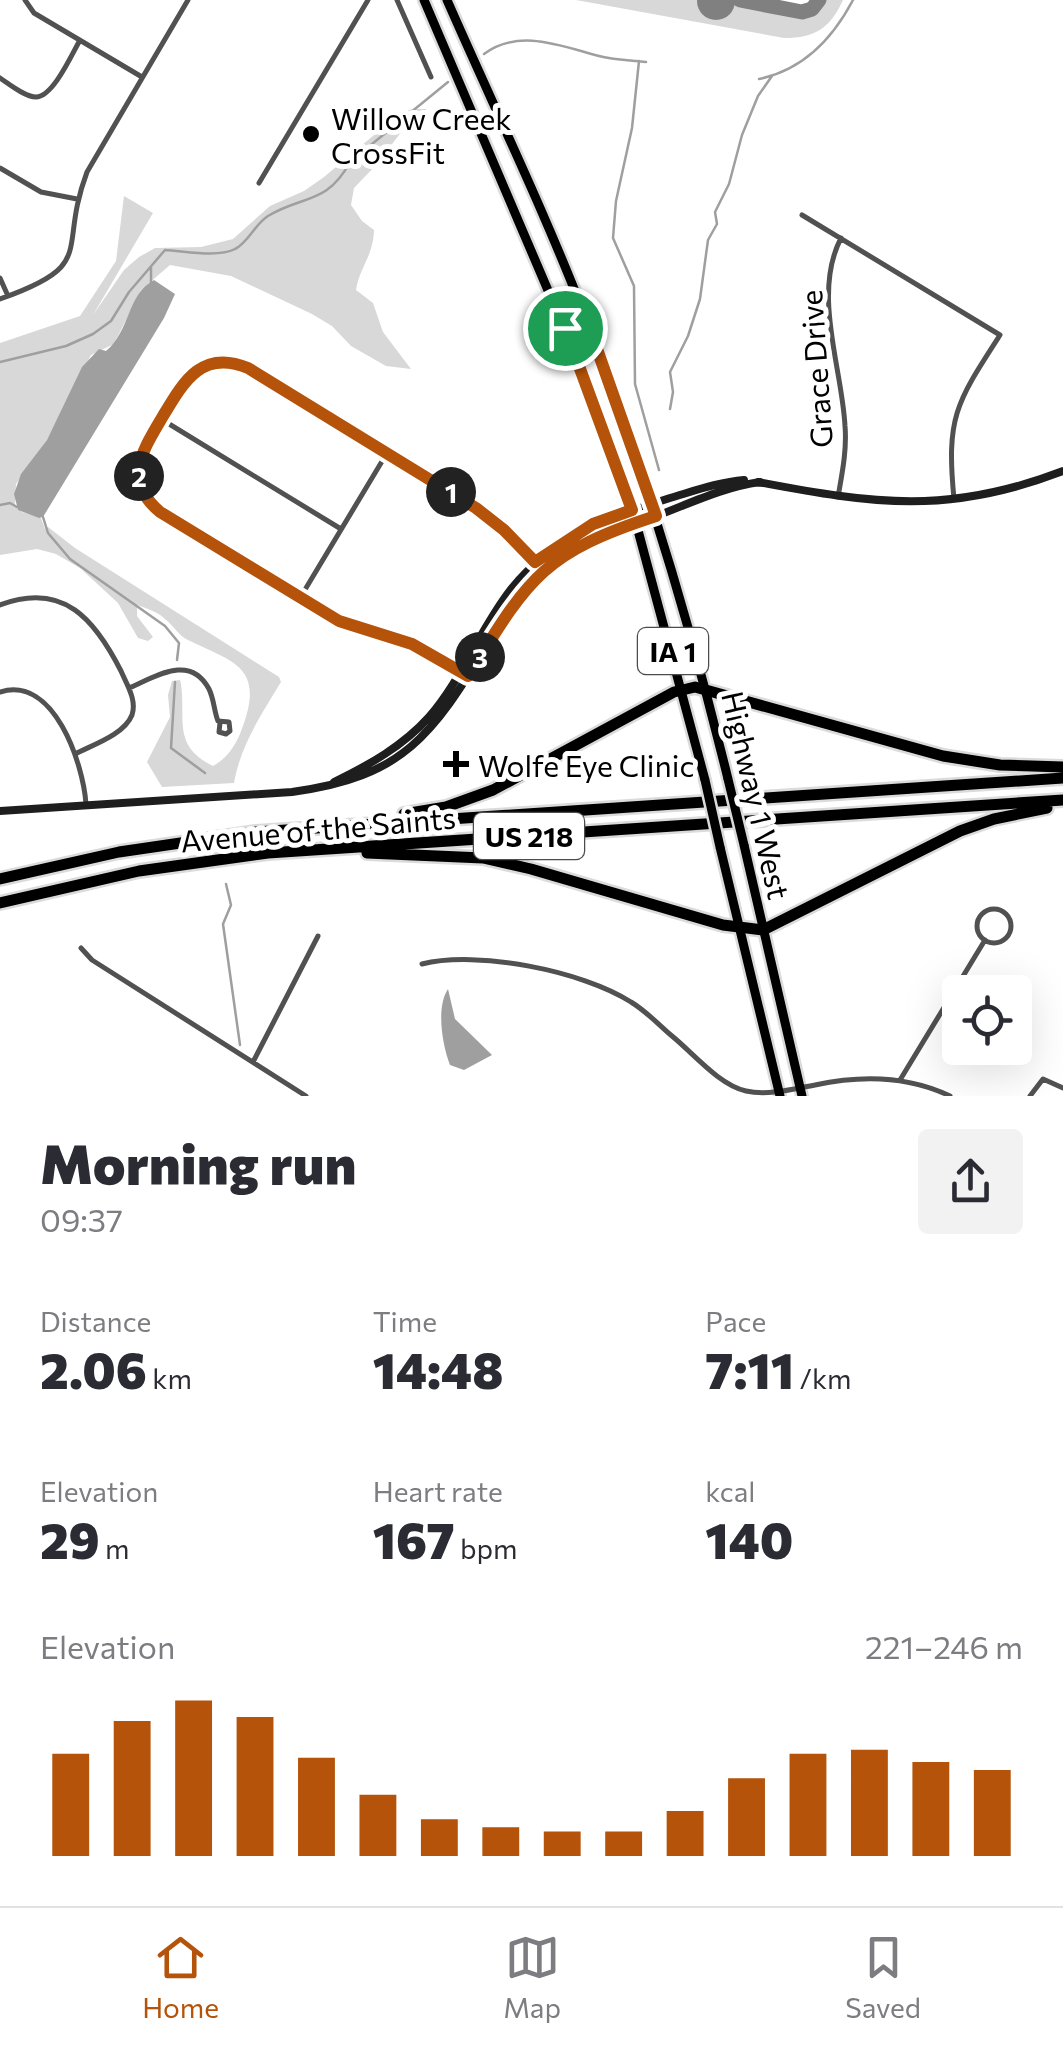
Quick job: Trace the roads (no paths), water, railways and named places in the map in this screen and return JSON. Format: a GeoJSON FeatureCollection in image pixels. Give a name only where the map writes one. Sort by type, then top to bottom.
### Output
{"type":"FeatureCollection","features":[{"type":"Feature","properties":{"kind":"highway"},"geometry":{"type":"LineString","coordinates":[[306,828],[418,813],[474,798],[683,689],[706,689],[943,756],[1000,765],[1063,766]]}},
{"type":"Feature","properties":{"kind":"highway","name":"Avenue of the Saints"},"geometry":{"type":"LineString","coordinates":[[0,880],[86,858],[176,842],[306,828],[1063,778]]}},
{"type":"Feature","properties":{"kind":"highway"},"geometry":{"type":"LineString","coordinates":[[268,853],[483,858],[532,868],[740,928],[763,930],[960,831],[1010,814],[1063,803]]}},
{"type":"Feature","properties":{"kind":"highway","name":"Avenue of the Saints"},"geometry":{"type":"LineString","coordinates":[[0,903],[139,870],[268,853],[1063,803]]}},
{"type":"Feature","properties":{"kind":"main road","name":"Highway 1 West"},"geometry":{"type":"LineString","coordinates":[[424,0],[565,328],[636,522],[683,689],[779,1094]]}},
{"type":"Feature","properties":{"kind":"main road","name":"Highway 1 West"},"geometry":{"type":"LineString","coordinates":[[448,0],[586,318],[656,516],[706,689],[801,1092]]}},
{"type":"Feature","properties":{"kind":"main road"},"geometry":{"type":"LineString","coordinates":[[470,109],[491,100]]}},
{"type":"Feature","properties":{"kind":"main road"},"geometry":{"type":"LineString","coordinates":[[565,328],[586,318]]}},
{"type":"Feature","properties":{"kind":"main road"},"geometry":{"type":"LineString","coordinates":[[0,811],[322,788],[377,760],[407,738],[464,673],[502,601],[538,566],[593,524],[632,510],[734,481],[760,482],[838,498],[898,502],[954,500],[1020,486],[1063,471]]}},
{"type":"Feature","properties":{"kind":"main road"},"geometry":{"type":"LineString","coordinates":[[538,566],[636,522],[721,490],[760,482]]}},
{"type":"Feature","properties":{"kind":"street"},"geometry":{"type":"LineString","coordinates":[[25,0],[34,12],[142,77]]}},
{"type":"Feature","properties":{"kind":"street"},"geometry":{"type":"LineString","coordinates":[[0,299],[40,284],[64,266],[72,251],[76,199],[86,172],[188,0]]}},
{"type":"Feature","properties":{"kind":"street"},"geometry":{"type":"LineString","coordinates":[[259,183],[368,0]]}},
{"type":"Feature","properties":{"kind":"street"},"geometry":{"type":"LineString","coordinates":[[397,0],[431,77]]}},
{"type":"Feature","properties":{"kind":"street"},"geometry":{"type":"LineString","coordinates":[[0,78],[31,96],[41,96],[50,89],[80,40]]}},
{"type":"Feature","properties":{"kind":"street"},"geometry":{"type":"LineString","coordinates":[[0,168],[41,192],[76,199]]}},
{"type":"Feature","properties":{"kind":"street"},"geometry":{"type":"LineString","coordinates":[[802,215],[1000,335],[974,376],[953,422],[950,456],[954,500]]}},
{"type":"Feature","properties":{"kind":"street","name":"Grace Drive"},"geometry":{"type":"LineString","coordinates":[[838,498],[846,431],[830,300],[832,268],[842,238]]}},
{"type":"Feature","properties":{"kind":"street"},"geometry":{"type":"LineString","coordinates":[[0,278],[8,296]]}},
{"type":"Feature","properties":{"kind":"street"},"geometry":{"type":"LineString","coordinates":[[464,673],[412,644],[339,621],[160,512],[148,500],[140,480],[140,457],[190,375],[206,366],[231,362],[248,368],[489,517],[538,566]]}},
{"type":"Feature","properties":{"kind":"street"},"geometry":{"type":"LineString","coordinates":[[162,419],[341,529]]}},
{"type":"Feature","properties":{"kind":"street"},"geometry":{"type":"LineString","coordinates":[[300,598],[386,452]]}},
{"type":"Feature","properties":{"kind":"street"},"geometry":{"type":"LineString","coordinates":[[0,605],[42,599],[63,604],[84,616],[104,639],[129,688],[133,707],[129,721],[75,754]]}},
{"type":"Feature","properties":{"kind":"street"},"geometry":{"type":"LineString","coordinates":[[129,688],[167,670],[194,674],[209,689],[220,722]]}},
{"type":"Feature","properties":{"kind":"street"},"geometry":{"type":"LineString","coordinates":[[0,692],[16,689],[40,698],[52,710],[83,774],[86,807]]}},
{"type":"Feature","properties":{"kind":"street"},"geometry":{"type":"LineString","coordinates":[[994,908],[1006,913],[1012,924],[1006,938],[995,943],[984,940],[977,930],[981,914],[994,908]]}},
{"type":"Feature","properties":{"kind":"street"},"geometry":{"type":"LineString","coordinates":[[253,1062],[318,936]]}},
{"type":"Feature","properties":{"kind":"street"},"geometry":{"type":"LineString","coordinates":[[900,1080],[984,940]]}},
{"type":"Feature","properties":{"kind":"street"},"geometry":{"type":"LineString","coordinates":[[82,948],[92,960],[306,1096]]}},
{"type":"Feature","properties":{"kind":"street"},"geometry":{"type":"LineString","coordinates":[[422,964],[441,960],[504,964],[602,988],[631,1002],[737,1088],[779,1094],[854,1078],[900,1080],[950,1096]]}},
{"type":"Feature","properties":{"kind":"street"},"geometry":{"type":"LineString","coordinates":[[1030,1096],[1043,1079],[1063,1088]]}},
{"type":"Feature","properties":{"kind":"waterway"},"geometry":{"type":"LineString","coordinates":[[759,79],[789,68],[815,50],[853,0]]}},
{"type":"Feature","properties":{"kind":"waterway"},"geometry":{"type":"LineString","coordinates":[[484,54],[511,42],[540,41],[605,57],[646,62]]}},
{"type":"Feature","properties":{"kind":"waterway"},"geometry":{"type":"LineString","coordinates":[[639,61],[613,238],[634,286],[635,384],[659,470]]}},
{"type":"Feature","properties":{"kind":"waterway"},"geometry":{"type":"LineString","coordinates":[[670,409],[670,372],[700,299],[708,240],[717,224],[715,212],[729,184],[758,96],[772,76]]}},
{"type":"Feature","properties":{"kind":"waterway"},"geometry":{"type":"LineString","coordinates":[[0,362],[66,346],[93,334],[111,321],[129,292],[165,250],[219,253],[240,246],[268,216],[332,186],[350,162],[448,82]]}},
{"type":"Feature","properties":{"kind":"waterway"},"geometry":{"type":"LineString","coordinates":[[151,267],[151,284]]}},
{"type":"Feature","properties":{"kind":"waterway"},"geometry":{"type":"LineString","coordinates":[[0,505],[10,503],[17,507]]}},
{"type":"Feature","properties":{"kind":"waterway"},"geometry":{"type":"LineString","coordinates":[[43,517],[48,533],[70,559],[165,626],[179,643],[177,660]]}},
{"type":"Feature","properties":{"kind":"waterway"},"geometry":{"type":"LineString","coordinates":[[175,682],[171,748],[205,773]]}},
{"type":"Feature","properties":{"kind":"waterway"},"geometry":{"type":"LineString","coordinates":[[226,884],[231,905],[223,924],[240,1045]]}},
{"type":"Feature","properties":{"kind":"place","name":"Willow Creek CrossFit"},"geometry":{"type":"Point","coordinates":[311,134]}},
{"type":"Feature","properties":{"kind":"place","name":"Wolfe Eye Clinic"},"geometry":{"type":"Point","coordinates":[456,764]}}]}
